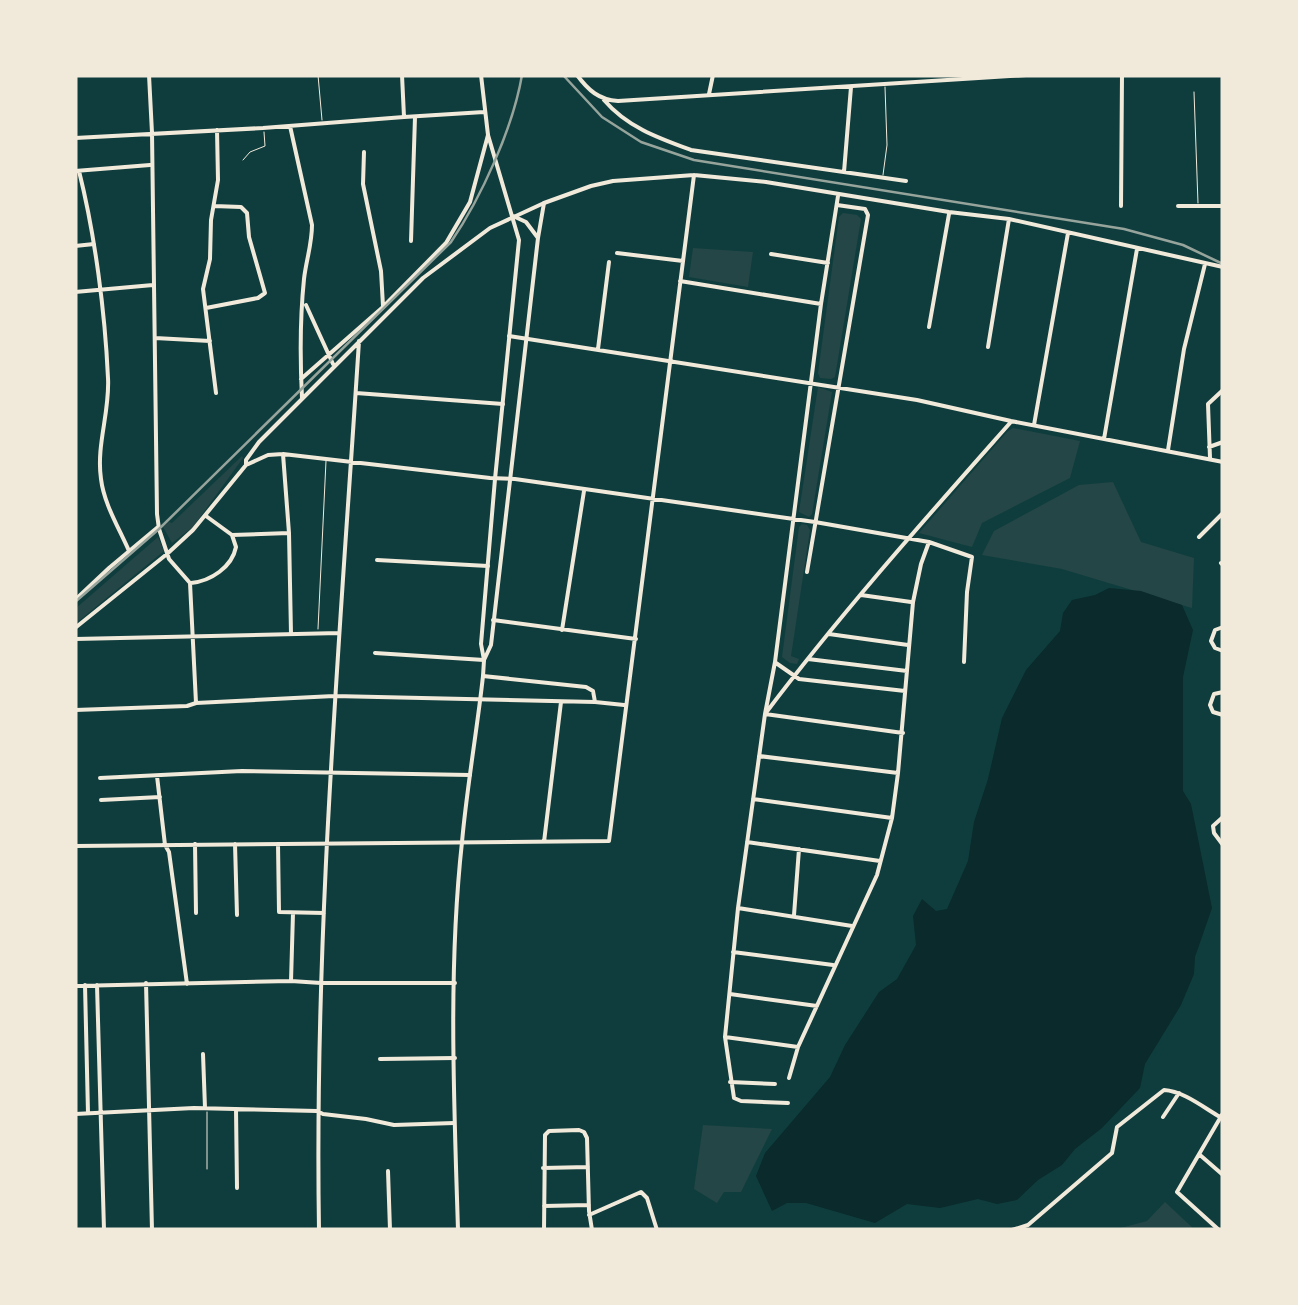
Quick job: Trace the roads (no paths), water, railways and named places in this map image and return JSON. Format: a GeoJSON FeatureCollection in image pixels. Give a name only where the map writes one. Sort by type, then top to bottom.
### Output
{"type":"FeatureCollection","features":[{"type":"Feature","properties":{"kind":"street"},"geometry":{"type":"LineString","coordinates":[[149,75],[158,527],[167,554],[190,583],[196,703]]}},
{"type":"Feature","properties":{"kind":"street"},"geometry":{"type":"LineString","coordinates":[[402,75],[404,117]]}},
{"type":"Feature","properties":{"kind":"street"},"geometry":{"type":"LineString","coordinates":[[458,1230],[455,983],[462,842],[483,676],[481,644],[494,479],[519,240],[488,136],[481,75]]}},
{"type":"Feature","properties":{"kind":"street"},"geometry":{"type":"LineString","coordinates":[[576,75],[626,121],[691,150],[906,181]]}},
{"type":"Feature","properties":{"kind":"street"},"geometry":{"type":"LineString","coordinates":[[709,94],[712,75]]}},
{"type":"Feature","properties":{"kind":"street"},"geometry":{"type":"LineString","coordinates":[[858,86],[859,75]]}},
{"type":"Feature","properties":{"kind":"street"},"geometry":{"type":"LineString","coordinates":[[604,100],[1026,75]]}},
{"type":"Feature","properties":{"kind":"street"},"geometry":{"type":"LineString","coordinates":[[1121,206],[1122,75]]}},
{"type":"Feature","properties":{"kind":"street"},"geometry":{"type":"LineString","coordinates":[[844,173],[851,87]]}},
{"type":"Feature","properties":{"kind":"street"},"geometry":{"type":"LineString","coordinates":[[75,138],[484,112]]}},
{"type":"Feature","properties":{"kind":"street"},"geometry":{"type":"LineString","coordinates":[[411,242],[415,117]]}},
{"type":"Feature","properties":{"kind":"street"},"geometry":{"type":"LineString","coordinates":[[290,126],[312,225],[304,279],[302,398]]}},
{"type":"Feature","properties":{"kind":"street"},"geometry":{"type":"LineString","coordinates":[[216,393],[204,280],[218,170],[217,130]]}},
{"type":"Feature","properties":{"kind":"street"},"geometry":{"type":"LineString","coordinates":[[301,379],[446,243],[470,202],[488,136]]}},
{"type":"Feature","properties":{"kind":"street"},"geometry":{"type":"LineString","coordinates":[[364,152],[363,184],[381,270],[382,307]]}},
{"type":"Feature","properties":{"kind":"street"},"geometry":{"type":"LineString","coordinates":[[129,550],[101,480],[108,381],[94,244],[77,171],[152,165]]}},
{"type":"Feature","properties":{"kind":"street"},"geometry":{"type":"LineString","coordinates":[[75,846],[610,840],[694,174]]}},
{"type":"Feature","properties":{"kind":"street"},"geometry":{"type":"LineString","coordinates":[[246,466],[258,442],[423,278],[490,228],[592,186],[694,174],[766,182],[1009,219],[1223,266]]}},
{"type":"Feature","properties":{"kind":"street"},"geometry":{"type":"LineString","coordinates":[[788,1103],[736,1100],[725,1037],[738,908],[838,194]]}},
{"type":"Feature","properties":{"kind":"street"},"geometry":{"type":"LineString","coordinates":[[484,660],[490,644],[544,203]]}},
{"type":"Feature","properties":{"kind":"street"},"geometry":{"type":"LineString","coordinates":[[807,572],[868,215],[865,210],[837,205]]}},
{"type":"Feature","properties":{"kind":"street"},"geometry":{"type":"LineString","coordinates":[[206,308],[258,298],[265,293],[249,237],[247,212],[214,206]]}},
{"type":"Feature","properties":{"kind":"street"},"geometry":{"type":"LineString","coordinates":[[1178,206],[1223,206]]}},
{"type":"Feature","properties":{"kind":"street"},"geometry":{"type":"LineString","coordinates":[[928,328],[949,212]]}},
{"type":"Feature","properties":{"kind":"street"},"geometry":{"type":"LineString","coordinates":[[513,216],[526,222],[538,238]]}},
{"type":"Feature","properties":{"kind":"street"},"geometry":{"type":"LineString","coordinates":[[988,347],[1009,219]]}},
{"type":"Feature","properties":{"kind":"street"},"geometry":{"type":"LineString","coordinates":[[1034,425],[1068,232]]}},
{"type":"Feature","properties":{"kind":"street"},"geometry":{"type":"LineString","coordinates":[[75,246],[94,244]]}},
{"type":"Feature","properties":{"kind":"street"},"geometry":{"type":"LineString","coordinates":[[1104,439],[1136,249]]}},
{"type":"Feature","properties":{"kind":"street"},"geometry":{"type":"LineString","coordinates":[[618,253],[683,261]]}},
{"type":"Feature","properties":{"kind":"street"},"geometry":{"type":"LineString","coordinates":[[771,254],[828,263]]}},
{"type":"Feature","properties":{"kind":"street"},"geometry":{"type":"LineString","coordinates":[[598,349],[609,262]]}},
{"type":"Feature","properties":{"kind":"street"},"geometry":{"type":"LineString","coordinates":[[1168,450],[1184,349],[1205,262]]}},
{"type":"Feature","properties":{"kind":"street"},"geometry":{"type":"LineString","coordinates":[[680,281],[822,304]]}},
{"type":"Feature","properties":{"kind":"street"},"geometry":{"type":"LineString","coordinates":[[75,292],[153,285]]}},
{"type":"Feature","properties":{"kind":"street"},"geometry":{"type":"LineString","coordinates":[[304,300],[334,365]]}},
{"type":"Feature","properties":{"kind":"street"},"geometry":{"type":"LineString","coordinates":[[510,336],[838,386],[1223,462]]}},
{"type":"Feature","properties":{"kind":"street"},"geometry":{"type":"LineString","coordinates":[[154,338],[210,341]]}},
{"type":"Feature","properties":{"kind":"street"},"geometry":{"type":"LineString","coordinates":[[319,1230],[317,1111],[326,844],[359,341]]}},
{"type":"Feature","properties":{"kind":"street"},"geometry":{"type":"LineString","coordinates":[[1210,458],[1208,404],[1223,390]]}},
{"type":"Feature","properties":{"kind":"street"},"geometry":{"type":"LineString","coordinates":[[356,393],[503,404]]}},
{"type":"Feature","properties":{"kind":"street"},"geometry":{"type":"LineString","coordinates":[[765,714],[1011,421]]}},
{"type":"Feature","properties":{"kind":"street"},"geometry":{"type":"LineString","coordinates":[[1209,447],[1223,442]]}},
{"type":"Feature","properties":{"kind":"street"},"geometry":{"type":"LineString","coordinates":[[283,454],[291,634]]}},
{"type":"Feature","properties":{"kind":"street"},"geometry":{"type":"LineString","coordinates":[[75,628],[167,554],[206,516],[246,466],[268,455],[283,454],[654,498],[929,542],[972,556],[964,662]]}},
{"type":"Feature","properties":{"kind":"street"},"geometry":{"type":"LineString","coordinates":[[562,630],[584,489]]}},
{"type":"Feature","properties":{"kind":"street"},"geometry":{"type":"LineString","coordinates":[[1200,538],[1223,513]]}},
{"type":"Feature","properties":{"kind":"street"},"geometry":{"type":"LineString","coordinates":[[190,583],[212,578],[232,559],[236,546],[232,536],[206,516]]}},
{"type":"Feature","properties":{"kind":"street"},"geometry":{"type":"LineString","coordinates":[[75,600],[158,527]]}},
{"type":"Feature","properties":{"kind":"street"},"geometry":{"type":"LineString","coordinates":[[232,536],[289,534]]}},
{"type":"Feature","properties":{"kind":"street"},"geometry":{"type":"LineString","coordinates":[[789,1078],[798,1046],[874,884],[892,818],[913,602],[929,542]]}},
{"type":"Feature","properties":{"kind":"street"},"geometry":{"type":"LineString","coordinates":[[377,560],[488,566]]}},
{"type":"Feature","properties":{"kind":"street"},"geometry":{"type":"LineString","coordinates":[[861,595],[913,602]]}},
{"type":"Feature","properties":{"kind":"street"},"geometry":{"type":"LineString","coordinates":[[493,620],[636,639]]}},
{"type":"Feature","properties":{"kind":"street"},"geometry":{"type":"LineString","coordinates":[[1223,627],[1215,630],[1211,641],[1214,648],[1223,650]]}},
{"type":"Feature","properties":{"kind":"street"},"geometry":{"type":"LineString","coordinates":[[75,639],[339,633]]}},
{"type":"Feature","properties":{"kind":"street"},"geometry":{"type":"LineString","coordinates":[[829,634],[908,645]]}},
{"type":"Feature","properties":{"kind":"street"},"geometry":{"type":"LineString","coordinates":[[375,653],[484,660]]}},
{"type":"Feature","properties":{"kind":"street"},"geometry":{"type":"LineString","coordinates":[[808,659],[907,671]]}},
{"type":"Feature","properties":{"kind":"street"},"geometry":{"type":"LineString","coordinates":[[775,662],[793,677],[905,691]]}},
{"type":"Feature","properties":{"kind":"street"},"geometry":{"type":"LineString","coordinates":[[483,676],[586,687],[593,691],[595,702]]}},
{"type":"Feature","properties":{"kind":"street"},"geometry":{"type":"LineString","coordinates":[[1223,692],[1214,694],[1210,705],[1213,712],[1223,715]]}},
{"type":"Feature","properties":{"kind":"street"},"geometry":{"type":"LineString","coordinates":[[75,710],[334,696],[625,705]]}},
{"type":"Feature","properties":{"kind":"street"},"geometry":{"type":"LineString","coordinates":[[544,842],[560,702]]}},
{"type":"Feature","properties":{"kind":"street"},"geometry":{"type":"LineString","coordinates":[[765,714],[903,733]]}},
{"type":"Feature","properties":{"kind":"street"},"geometry":{"type":"LineString","coordinates":[[759,756],[898,773]]}},
{"type":"Feature","properties":{"kind":"street"},"geometry":{"type":"LineString","coordinates":[[100,778],[242,772],[471,775]]}},
{"type":"Feature","properties":{"kind":"street"},"geometry":{"type":"LineString","coordinates":[[157,774],[187,984]]}},
{"type":"Feature","properties":{"kind":"street"},"geometry":{"type":"LineString","coordinates":[[101,800],[160,797]]}},
{"type":"Feature","properties":{"kind":"street"},"geometry":{"type":"LineString","coordinates":[[753,799],[892,818]]}},
{"type":"Feature","properties":{"kind":"street"},"geometry":{"type":"LineString","coordinates":[[1223,817],[1213,826],[1223,845]]}},
{"type":"Feature","properties":{"kind":"street"},"geometry":{"type":"LineString","coordinates":[[747,842],[880,861]]}},
{"type":"Feature","properties":{"kind":"street"},"geometry":{"type":"LineString","coordinates":[[195,844],[196,913]]}},
{"type":"Feature","properties":{"kind":"street"},"geometry":{"type":"LineString","coordinates":[[235,844],[237,915]]}},
{"type":"Feature","properties":{"kind":"street"},"geometry":{"type":"LineString","coordinates":[[278,844],[279,911],[324,913]]}},
{"type":"Feature","properties":{"kind":"street"},"geometry":{"type":"LineString","coordinates":[[794,915],[799,850]]}},
{"type":"Feature","properties":{"kind":"street"},"geometry":{"type":"LineString","coordinates":[[738,908],[853,926]]}},
{"type":"Feature","properties":{"kind":"street"},"geometry":{"type":"LineString","coordinates":[[291,981],[293,913]]}},
{"type":"Feature","properties":{"kind":"street"},"geometry":{"type":"LineString","coordinates":[[734,952],[834,965]]}},
{"type":"Feature","properties":{"kind":"street"},"geometry":{"type":"LineString","coordinates":[[75,986],[291,981],[455,983]]}},
{"type":"Feature","properties":{"kind":"street"},"geometry":{"type":"LineString","coordinates":[[146,983],[152,1230]]}},
{"type":"Feature","properties":{"kind":"street"},"geometry":{"type":"LineString","coordinates":[[96,985],[104,1230]]}},
{"type":"Feature","properties":{"kind":"street"},"geometry":{"type":"LineString","coordinates":[[85,986],[88,1113]]}},
{"type":"Feature","properties":{"kind":"street"},"geometry":{"type":"LineString","coordinates":[[730,994],[817,1006]]}},
{"type":"Feature","properties":{"kind":"street"},"geometry":{"type":"LineString","coordinates":[[725,1037],[798,1046]]}},
{"type":"Feature","properties":{"kind":"street"},"geometry":{"type":"LineString","coordinates":[[204,1054],[206,1108]]}},
{"type":"Feature","properties":{"kind":"street"},"geometry":{"type":"LineString","coordinates":[[380,1059],[455,1058]]}},
{"type":"Feature","properties":{"kind":"street"},"geometry":{"type":"LineString","coordinates":[[730,1082],[776,1084]]}},
{"type":"Feature","properties":{"kind":"street"},"geometry":{"type":"LineString","coordinates":[[1012,1230],[1028,1226],[1112,1153],[1117,1127],[1168,1089],[1222,1114],[1177,1192],[1219,1230]]}},
{"type":"Feature","properties":{"kind":"street"},"geometry":{"type":"LineString","coordinates":[[1164,1117],[1179,1093]]}},
{"type":"Feature","properties":{"kind":"street"},"geometry":{"type":"LineString","coordinates":[[75,1114],[206,1108],[317,1111],[394,1125],[454,1123]]}},
{"type":"Feature","properties":{"kind":"street"},"geometry":{"type":"LineString","coordinates":[[236,1109],[237,1188]]}},
{"type":"Feature","properties":{"kind":"street"},"geometry":{"type":"LineString","coordinates":[[544,1230],[546,1132],[579,1130],[586,1135],[592,1230]]}},
{"type":"Feature","properties":{"kind":"street"},"geometry":{"type":"LineString","coordinates":[[1198,1154],[1223,1175]]}},
{"type":"Feature","properties":{"kind":"street"},"geometry":{"type":"LineString","coordinates":[[543,1168],[588,1167]]}},
{"type":"Feature","properties":{"kind":"street"},"geometry":{"type":"LineString","coordinates":[[388,1171],[390,1230]]}},
{"type":"Feature","properties":{"kind":"street"},"geometry":{"type":"LineString","coordinates":[[590,1214],[636,1192],[646,1194],[657,1230]]}},
{"type":"Feature","properties":{"kind":"street"},"geometry":{"type":"LineString","coordinates":[[544,1206],[589,1205]]}},
{"type":"Feature","properties":{"kind":"lane"},"geometry":{"type":"LineString","coordinates":[[318,75],[322,124]]}},
{"type":"Feature","properties":{"kind":"lane"},"geometry":{"type":"LineString","coordinates":[[882,178],[887,144],[885,85]]}},
{"type":"Feature","properties":{"kind":"lane"},"geometry":{"type":"LineString","coordinates":[[1194,92],[1198,206]]}},
{"type":"Feature","properties":{"kind":"lane"},"geometry":{"type":"LineString","coordinates":[[243,160],[250,152],[266,146],[263,128]]}},
{"type":"Feature","properties":{"kind":"lane"},"geometry":{"type":"LineString","coordinates":[[318,633],[326,459]]}},
{"type":"Feature","properties":{"kind":"lane"},"geometry":{"type":"LineString","coordinates":[[206,1108],[208,1169]]}},
{"type":"Feature","properties":{"kind":"railway"},"geometry":{"type":"LineString","coordinates":[[75,602],[159,529],[451,242],[494,162],[522,75]]}},
{"type":"Feature","properties":{"kind":"railway"},"geometry":{"type":"LineString","coordinates":[[563,75],[602,117],[641,142],[694,160],[1124,229],[1183,245],[1223,264]]}}]}
